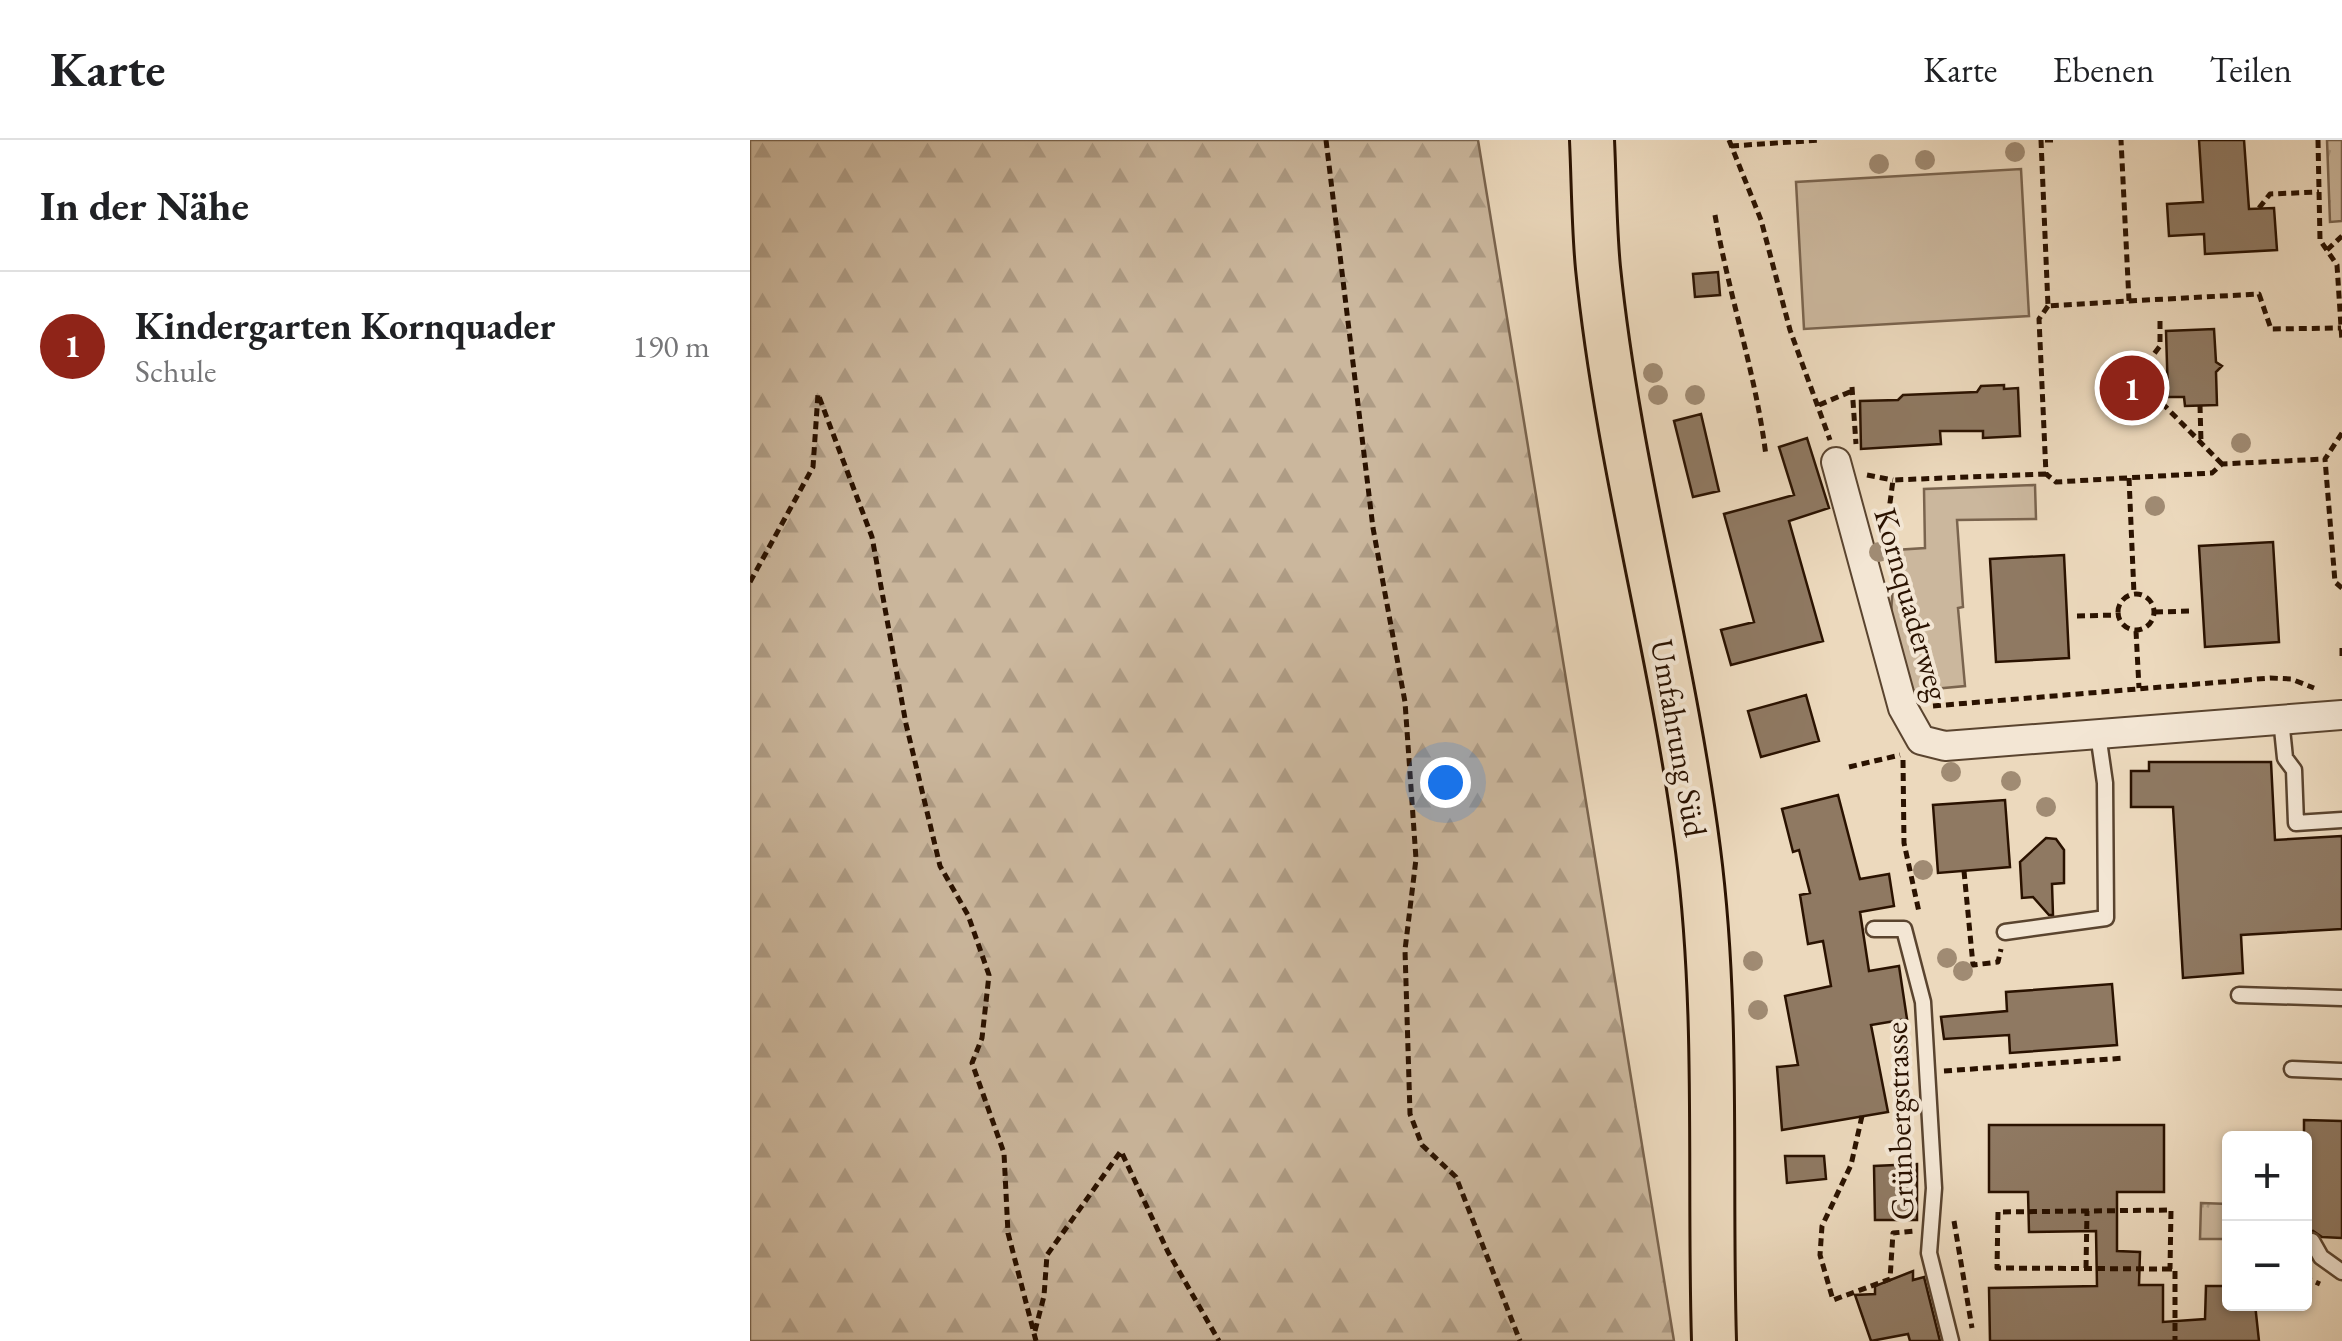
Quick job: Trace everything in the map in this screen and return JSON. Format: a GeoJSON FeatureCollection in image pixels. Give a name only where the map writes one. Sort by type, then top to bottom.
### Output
{"type":"FeatureCollection","features":[{"type":"Feature","properties":{"kind":"main road","name":"Umfahrung Süd"},"geometry":{"type":"LineString","coordinates":[[1592,140],[1598,268],[1618,402],[1674,696],[1699,853],[1711,1031],[1714,1341]]}},
{"type":"Feature","properties":{"kind":"street","name":"Kornquaderweg"},"geometry":{"type":"LineString","coordinates":[[1850,459],[1854,526],[1903,708],[1921,740],[1945,746],[2342,715]]}},
{"type":"Feature","properties":{"kind":"lane"},"geometry":{"type":"LineString","coordinates":[[2281,719],[2286,758],[2294,770],[2296,823],[2342,820]]}},
{"type":"Feature","properties":{"kind":"lane"},"geometry":{"type":"LineString","coordinates":[[2005,932],[2106,918],[2106,783],[2098,734]]}},
{"type":"Feature","properties":{"kind":"lane","name":"Grünbergstrasse"},"geometry":{"type":"LineString","coordinates":[[1874,929],[1904,929],[1923,1002],[1934,1188],[1929,1253],[1951,1341]]}},
{"type":"Feature","properties":{"kind":"lane"},"geometry":{"type":"LineString","coordinates":[[2239,994],[2342,998]]}},
{"type":"Feature","properties":{"kind":"lane"},"geometry":{"type":"LineString","coordinates":[[2292,1070],[2342,1071]]}},
{"type":"Feature","properties":{"kind":"lane"},"geometry":{"type":"LineString","coordinates":[[2312,1241],[2321,1257],[2342,1272]]}},
{"type":"Feature","properties":{"kind":"path"},"geometry":{"type":"LineString","coordinates":[[1326,140],[1374,528],[1405,702],[1416,859],[1405,950],[1410,1114],[1422,1145],[1456,1178],[1520,1341]]}},
{"type":"Feature","properties":{"kind":"path"},"geometry":{"type":"LineString","coordinates":[[1822,140],[1730,143],[1761,220],[1790,330],[1819,405],[1850,459],[1893,480],[2046,474],[2056,482],[2212,473],[2222,464],[2326,459]]}},
{"type":"Feature","properties":{"kind":"path"},"geometry":{"type":"LineString","coordinates":[[2046,140],[2048,306],[2039,319],[2046,474]]}},
{"type":"Feature","properties":{"kind":"path"},"geometry":{"type":"LineString","coordinates":[[2121,140],[2129,301]]}},
{"type":"Feature","properties":{"kind":"path"},"geometry":{"type":"LineString","coordinates":[[2318,140],[2320,240],[2337,264],[2342,342]]}},
{"type":"Feature","properties":{"kind":"path"},"geometry":{"type":"LineString","coordinates":[[2259,208],[2270,194],[2319,192]]}},
{"type":"Feature","properties":{"kind":"path"},"geometry":{"type":"LineString","coordinates":[[1716,215],[1728,282],[1753,371],[1766,456]]}},
{"type":"Feature","properties":{"kind":"path"},"geometry":{"type":"LineString","coordinates":[[2328,250],[2342,236]]}},
{"type":"Feature","properties":{"kind":"path"},"geometry":{"type":"LineString","coordinates":[[2048,306],[2259,294],[2271,329],[2341,328]]}},
{"type":"Feature","properties":{"kind":"path"},"geometry":{"type":"LineString","coordinates":[[2160,321],[2160,346],[2148,363],[2150,392],[2222,464]]}},
{"type":"Feature","properties":{"kind":"path"},"geometry":{"type":"LineString","coordinates":[[1819,405],[1852,389],[1850,459]]}},
{"type":"Feature","properties":{"kind":"path"},"geometry":{"type":"LineString","coordinates":[[750,582],[813,467],[818,394],[872,537],[906,724],[940,866],[968,915],[989,975],[982,1038],[972,1062],[1004,1153],[1008,1233],[1035,1338]]}},
{"type":"Feature","properties":{"kind":"path"},"geometry":{"type":"LineString","coordinates":[[2200,406],[2202,444]]}},
{"type":"Feature","properties":{"kind":"path"},"geometry":{"type":"LineString","coordinates":[[2342,433],[2326,459],[2335,582],[2342,588]]}},
{"type":"Feature","properties":{"kind":"path"},"geometry":{"type":"LineString","coordinates":[[2129,478],[2134,594]]}},
{"type":"Feature","properties":{"kind":"path"},"geometry":{"type":"LineString","coordinates":[[1854,526],[1888,518],[1893,480]]}},
{"type":"Feature","properties":{"kind":"path"},"geometry":{"type":"LineString","coordinates":[[2134,594],[2147,598],[2154,612],[2148,626],[2136,631],[2125,628],[2118,615],[2121,602],[2134,594]]}},
{"type":"Feature","properties":{"kind":"path"},"geometry":{"type":"LineString","coordinates":[[2154,612],[2192,611]]}},
{"type":"Feature","properties":{"kind":"path"},"geometry":{"type":"LineString","coordinates":[[2078,616],[2118,615]]}},
{"type":"Feature","properties":{"kind":"path"},"geometry":{"type":"LineString","coordinates":[[2136,631],[2139,689]]}},
{"type":"Feature","properties":{"kind":"path"},"geometry":{"type":"LineString","coordinates":[[2342,648],[2342,661]]}},
{"type":"Feature","properties":{"kind":"path"},"geometry":{"type":"LineString","coordinates":[[1917,707],[2270,678],[2292,680],[2320,690]]}},
{"type":"Feature","properties":{"kind":"path"},"geometry":{"type":"LineString","coordinates":[[1848,767],[1898,755]]}},
{"type":"Feature","properties":{"kind":"path"},"geometry":{"type":"LineString","coordinates":[[1964,871],[1973,965],[1998,962],[2005,932]]}},
{"type":"Feature","properties":{"kind":"path"},"geometry":{"type":"LineString","coordinates":[[1949,1070],[2126,1058]]}},
{"type":"Feature","properties":{"kind":"path"},"geometry":{"type":"LineString","coordinates":[[1862,1116],[1851,1165],[1822,1226],[1820,1255],[1833,1300],[1890,1280],[1893,1233],[1931,1229]]}},
{"type":"Feature","properties":{"kind":"path"},"geometry":{"type":"LineString","coordinates":[[1035,1338],[1047,1255],[1121,1152],[1168,1252],[1219,1341]]}},
{"type":"Feature","properties":{"kind":"path"},"geometry":{"type":"LineString","coordinates":[[2170,1269],[2171,1210],[1998,1212],[1997,1268],[2086,1269],[2170,1269],[2174,1269],[2175,1341]]}},
{"type":"Feature","properties":{"kind":"path"},"geometry":{"type":"LineString","coordinates":[[2086,1269],[2087,1211]]}},
{"type":"Feature","properties":{"kind":"green space"},"geometry":{"type":"Polygon","coordinates":[[[750,140],[1478,140],[1674,1341],[750,1341],[750,140]]]}},
{"type":"Feature","properties":{"kind":"green space"},"geometry":{"type":"Polygon","coordinates":[[[2327,140],[2342,140],[2342,221],[2330,222],[2327,140]]]}},
{"type":"Feature","properties":{"kind":"green space"},"geometry":{"type":"Polygon","coordinates":[[[2021,169],[2029,316],[1804,329],[1796,182],[2021,169]]]}},
{"type":"Feature","properties":{"kind":"green space"},"geometry":{"type":"Polygon","coordinates":[[[2035,485],[2036,519],[1957,520],[1963,607],[1958,608],[1965,686],[1912,691],[1891,615],[1895,550],[1925,548],[1924,489],[2035,485]]]}},
{"type":"Feature","properties":{"kind":"green space"},"geometry":{"type":"Polygon","coordinates":[[[2201,1203],[2222,1204],[2222,1239],[2200,1239],[2201,1203]]]}},
{"type":"Feature","properties":{"kind":"building"},"geometry":{"type":"Polygon","coordinates":[[[2199,140],[2244,140],[2249,209],[2274,208],[2277,250],[2205,254],[2204,234],[2169,236],[2167,204],[2203,202],[2199,140]]]}},
{"type":"Feature","properties":{"kind":"building"},"geometry":{"type":"Polygon","coordinates":[[[1718,272],[1720,295],[1695,297],[1693,274],[1718,272]]]}},
{"type":"Feature","properties":{"kind":"building"},"geometry":{"type":"Polygon","coordinates":[[[2214,329],[2216,362],[2222,366],[2216,372],[2217,405],[2185,406],[2184,397],[2168,397],[2166,331],[2214,329]]]}},
{"type":"Feature","properties":{"kind":"building"},"geometry":{"type":"Polygon","coordinates":[[[2004,385],[2004,389],[2018,388],[2020,436],[1983,438],[1983,431],[1940,431],[1941,444],[1861,449],[1860,401],[1977,392],[1981,386],[2004,385]]]}},
{"type":"Feature","properties":{"kind":"building"},"geometry":{"type":"Polygon","coordinates":[[[1701,414],[1719,491],[1693,497],[1674,421],[1701,414]]]}},
{"type":"Feature","properties":{"kind":"building"},"geometry":{"type":"Polygon","coordinates":[[[1807,438],[1829,508],[1789,521],[1823,641],[1731,665],[1721,630],[1754,622],[1724,514],[1794,495],[1779,447],[1807,438]]]}},
{"type":"Feature","properties":{"kind":"building"},"geometry":{"type":"Polygon","coordinates":[[[2273,542],[2279,642],[2205,647],[2199,546],[2273,542]]]}},
{"type":"Feature","properties":{"kind":"building"},"geometry":{"type":"Polygon","coordinates":[[[2064,555],[2069,658],[1996,662],[1990,559],[2064,555]]]}},
{"type":"Feature","properties":{"kind":"building"},"geometry":{"type":"Polygon","coordinates":[[[1806,695],[1819,741],[1761,757],[1748,711],[1806,695]]]}},
{"type":"Feature","properties":{"kind":"building"},"geometry":{"type":"Polygon","coordinates":[[[2149,762],[2271,762],[2275,840],[2342,836],[2342,929],[2241,935],[2243,973],[2183,978],[2173,807],[2131,807],[2131,771],[2149,771],[2149,762]]]}},
{"type":"Feature","properties":{"kind":"building"},"geometry":{"type":"Polygon","coordinates":[[[1838,795],[1860,879],[1889,874],[1894,906],[1860,912],[1869,971],[1899,966],[1907,1019],[1871,1025],[1888,1112],[1782,1130],[1777,1067],[1798,1065],[1785,996],[1831,986],[1823,941],[1808,944],[1800,895],[1810,893],[1799,850],[1793,852],[1782,809],[1838,795]]]}},
{"type":"Feature","properties":{"kind":"building"},"geometry":{"type":"Polygon","coordinates":[[[2005,800],[2010,867],[1938,873],[1933,805],[2005,800]]]}},
{"type":"Feature","properties":{"kind":"building"},"geometry":{"type":"Polygon","coordinates":[[[2046,838],[2056,839],[2064,850],[2064,883],[2052,884],[2053,915],[2033,897],[2022,898],[2020,862],[2046,838]]]}},
{"type":"Feature","properties":{"kind":"building"},"geometry":{"type":"Polygon","coordinates":[[[2112,984],[2117,1045],[2010,1053],[2009,1035],[1944,1039],[1941,1017],[2007,1011],[2006,992],[2112,984]]]}},
{"type":"Feature","properties":{"kind":"building"},"geometry":{"type":"Polygon","coordinates":[[[2304,1120],[2342,1121],[2342,1238],[2322,1237],[2312,1231],[2312,1131],[2304,1131],[2304,1120]]]}},
{"type":"Feature","properties":{"kind":"building"},"geometry":{"type":"Polygon","coordinates":[[[1989,1125],[2164,1125],[2164,1192],[2117,1192],[2117,1251],[2140,1252],[2139,1285],[2163,1285],[2163,1322],[2205,1319],[2206,1286],[2222,1286],[2222,1311],[2256,1311],[2259,1341],[1990,1341],[1989,1288],[2097,1286],[2096,1231],[2029,1232],[2028,1192],[1989,1192],[1989,1125]]]}},
{"type":"Feature","properties":{"kind":"building"},"geometry":{"type":"Polygon","coordinates":[[[1785,1156],[1824,1156],[1826,1179],[1787,1183],[1785,1156]]]}},
{"type":"Feature","properties":{"kind":"building"},"geometry":{"type":"Polygon","coordinates":[[[1917,1164],[1917,1220],[1875,1220],[1874,1166],[1917,1164]]]}},
{"type":"Feature","properties":{"kind":"building"},"geometry":{"type":"Polygon","coordinates":[[[1913,1271],[1913,1280],[1924,1277],[1940,1341],[1910,1341],[1908,1334],[1871,1341],[1855,1295],[1875,1294],[1875,1286],[1913,1271]]]}},
{"type":"Feature","properties":{"kind":"place","name":"Kindergarten Kornquader"},"geometry":{"type":"Point","coordinates":[2132,388]}}]}
